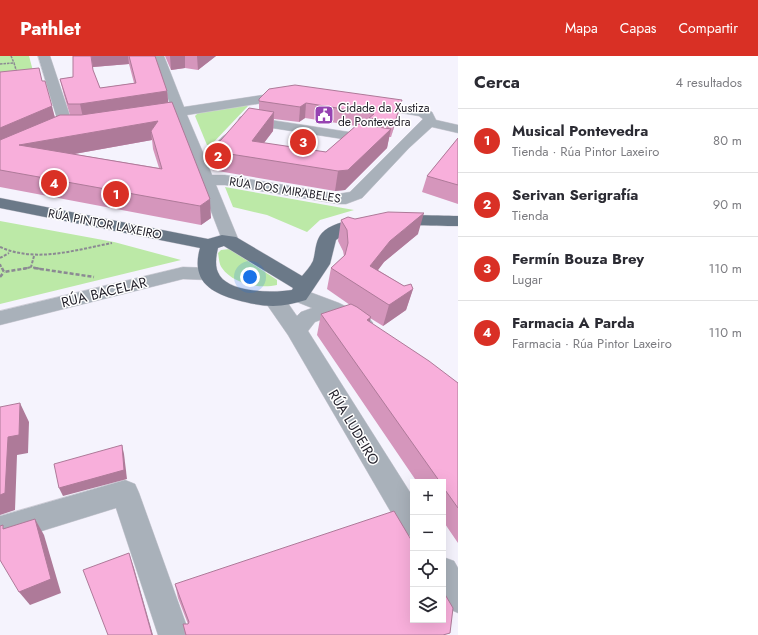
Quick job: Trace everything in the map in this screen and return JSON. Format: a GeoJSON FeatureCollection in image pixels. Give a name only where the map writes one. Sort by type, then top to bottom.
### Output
{"type":"FeatureCollection","features":[{"type":"Feature","properties":{"kind":"main road","name":"RÚA PINTOR LAXEIRO"},"geometry":{"type":"LineString","coordinates":[[0,203],[210,244],[222,240],[230,240]]}},
{"type":"Feature","properties":{"kind":"main road"},"geometry":{"type":"LineString","coordinates":[[210,244],[206,257],[209,274],[214,282],[228,291],[273,299],[300,292],[322,262],[326,242],[330,235],[338,230],[372,222],[458,221]]}},
{"type":"Feature","properties":{"kind":"main road"},"geometry":{"type":"LineString","coordinates":[[230,240],[300,292]]}},
{"type":"Feature","properties":{"kind":"street"},"geometry":{"type":"LineString","coordinates":[[44,56],[65,122],[69,127],[48,134]]}},
{"type":"Feature","properties":{"kind":"street"},"geometry":{"type":"LineString","coordinates":[[158,56],[230,240]]}},
{"type":"Feature","properties":{"kind":"street"},"geometry":{"type":"LineString","coordinates":[[25,79],[50,76]]}},
{"type":"Feature","properties":{"kind":"street"},"geometry":{"type":"LineString","coordinates":[[136,119],[269,98],[245,120],[215,155],[200,164]]}},
{"type":"Feature","properties":{"kind":"street"},"geometry":{"type":"LineString","coordinates":[[354,102],[422,113],[429,117],[430,119],[428,122],[458,129]]}},
{"type":"Feature","properties":{"kind":"street"},"geometry":{"type":"LineString","coordinates":[[245,120],[404,145]]}},
{"type":"Feature","properties":{"kind":"street","name":"RÚA DOS MIRABELES"},"geometry":{"type":"LineString","coordinates":[[206,180],[225,180],[331,199],[346,199],[356,196],[428,122]]}},
{"type":"Feature","properties":{"kind":"street","name":"RÚA BACELAR"},"geometry":{"type":"LineString","coordinates":[[0,318],[183,273],[209,274]]}},
{"type":"Feature","properties":{"kind":"street"},"geometry":{"type":"LineString","coordinates":[[296,330],[293,318],[300,292],[360,322],[379,336]]}},
{"type":"Feature","properties":{"kind":"street","name":"RÚA LUDEIRO"},"geometry":{"type":"LineString","coordinates":[[273,299],[296,330],[410,518]]}},
{"type":"Feature","properties":{"kind":"street"},"geometry":{"type":"LineString","coordinates":[[296,330],[308,317],[332,308]]}},
{"type":"Feature","properties":{"kind":"street"},"geometry":{"type":"LineString","coordinates":[[0,530],[126,493],[174,635]]}},
{"type":"Feature","properties":{"kind":"street"},"geometry":{"type":"LineString","coordinates":[[446,577],[458,597]]}},
{"type":"Feature","properties":{"kind":"path"},"geometry":{"type":"LineString","coordinates":[[11,56],[17,73],[24,74],[25,79]]}},
{"type":"Feature","properties":{"kind":"path"},"geometry":{"type":"LineString","coordinates":[[0,64],[14,63]]}},
{"type":"Feature","properties":{"kind":"path"},"geometry":{"type":"LineString","coordinates":[[0,247],[9,253],[34,256],[114,242]]}},
{"type":"Feature","properties":{"kind":"path"},"geometry":{"type":"LineString","coordinates":[[0,258],[9,253]]}},
{"type":"Feature","properties":{"kind":"path"},"geometry":{"type":"LineString","coordinates":[[31,268],[34,256]]}},
{"type":"Feature","properties":{"kind":"path"},"geometry":{"type":"LineString","coordinates":[[0,264],[4,272]]}},
{"type":"Feature","properties":{"kind":"path"},"geometry":{"type":"LineString","coordinates":[[0,276],[4,272],[31,268],[98,277]]}},
{"type":"Feature","properties":{"kind":"green space"},"geometry":{"type":"Polygon","coordinates":[[[0,56],[29,56],[33,71],[0,75],[0,56]]]}},
{"type":"Feature","properties":{"kind":"green space"},"geometry":{"type":"Polygon","coordinates":[[[243,105],[248,106],[211,145],[207,145],[195,116],[198,113],[243,105]]]}},
{"type":"Feature","properties":{"kind":"green space"},"geometry":{"type":"Polygon","coordinates":[[[225,187],[354,210],[320,220],[307,232],[267,215],[233,207],[225,187]]]}},
{"type":"Feature","properties":{"kind":"green space"},"geometry":{"type":"Polygon","coordinates":[[[0,221],[114,242],[181,260],[0,304],[0,221]]]}},
{"type":"Feature","properties":{"kind":"green space"},"geometry":{"type":"Polygon","coordinates":[[[230,249],[277,280],[277,285],[255,286],[233,278],[220,265],[218,253],[221,250],[230,249]]]}},
{"type":"Feature","properties":{"kind":"building"},"geometry":{"type":"Polygon","coordinates":[[[73,56],[91,56],[93,70],[100,88],[136,83],[129,56],[155,56],[167,91],[80,104],[68,104],[60,79],[73,77],[73,56]]]}},
{"type":"Feature","properties":{"kind":"building"},"geometry":{"type":"Polygon","coordinates":[[[39,68],[42,81],[45,81],[52,106],[0,128],[0,72],[39,68]]]}},
{"type":"Feature","properties":{"kind":"building"},"geometry":{"type":"Polygon","coordinates":[[[295,85],[402,100],[395,122],[369,118],[374,114],[306,103],[300,107],[259,101],[259,99],[269,89],[295,85]]]}},
{"type":"Feature","properties":{"kind":"building"},"geometry":{"type":"Polygon","coordinates":[[[172,102],[210,199],[200,206],[0,170],[0,140],[60,115],[81,115],[172,102]],[[158,121],[19,145],[162,169],[151,131],[158,121]]]}},
{"type":"Feature","properties":{"kind":"building"},"geometry":{"type":"Polygon","coordinates":[[[249,108],[274,112],[252,141],[326,152],[358,124],[391,129],[348,170],[338,171],[211,151],[210,147],[221,140],[249,108]]]}},
{"type":"Feature","properties":{"kind":"building"},"geometry":{"type":"Polygon","coordinates":[[[458,138],[458,185],[427,176],[458,138]]]}},
{"type":"Feature","properties":{"kind":"building"},"geometry":{"type":"Polygon","coordinates":[[[388,212],[424,213],[390,241],[370,266],[404,286],[411,284],[413,289],[389,305],[331,268],[345,255],[348,243],[347,230],[341,220],[348,217],[355,219],[388,212]]]}},
{"type":"Feature","properties":{"kind":"building"},"geometry":{"type":"Polygon","coordinates":[[[351,304],[357,307],[371,317],[367,320],[429,361],[458,383],[458,508],[446,491],[446,479],[438,479],[321,314],[351,304]]]}},
{"type":"Feature","properties":{"kind":"building"},"geometry":{"type":"Polygon","coordinates":[[[20,403],[19,435],[8,437],[5,493],[0,495],[0,407],[20,403]]]}},
{"type":"Feature","properties":{"kind":"building"},"geometry":{"type":"Polygon","coordinates":[[[122,445],[124,470],[59,488],[54,464],[122,445]]]}},
{"type":"Feature","properties":{"kind":"building"},"geometry":{"type":"Polygon","coordinates":[[[394,511],[410,538],[410,623],[446,623],[446,596],[453,608],[450,633],[443,635],[186,635],[183,624],[188,624],[189,622],[175,584],[394,511]]]}},
{"type":"Feature","properties":{"kind":"building"},"geometry":{"type":"Polygon","coordinates":[[[35,519],[51,579],[19,592],[0,560],[0,526],[3,525],[3,529],[35,519]]]}},
{"type":"Feature","properties":{"kind":"building"},"geometry":{"type":"Polygon","coordinates":[[[129,553],[152,635],[108,635],[83,570],[129,553]]]}},
{"type":"Feature","properties":{"kind":"place","name":"Cidade da Xustiza de Pontevedra"},"geometry":{"type":"Point","coordinates":[324,115]}},
{"type":"Feature","properties":{"kind":"place","name":"Fermín Bouza Brey"},"geometry":{"type":"Point","coordinates":[303,142]}},
{"type":"Feature","properties":{"kind":"place","name":"Serivan Serigrafía"},"geometry":{"type":"Point","coordinates":[218,156]}},
{"type":"Feature","properties":{"kind":"place","name":"Farmacia A Parda"},"geometry":{"type":"Point","coordinates":[54,183]}},
{"type":"Feature","properties":{"kind":"place","name":"Musical Pontevedra"},"geometry":{"type":"Point","coordinates":[116,194]}}]}
